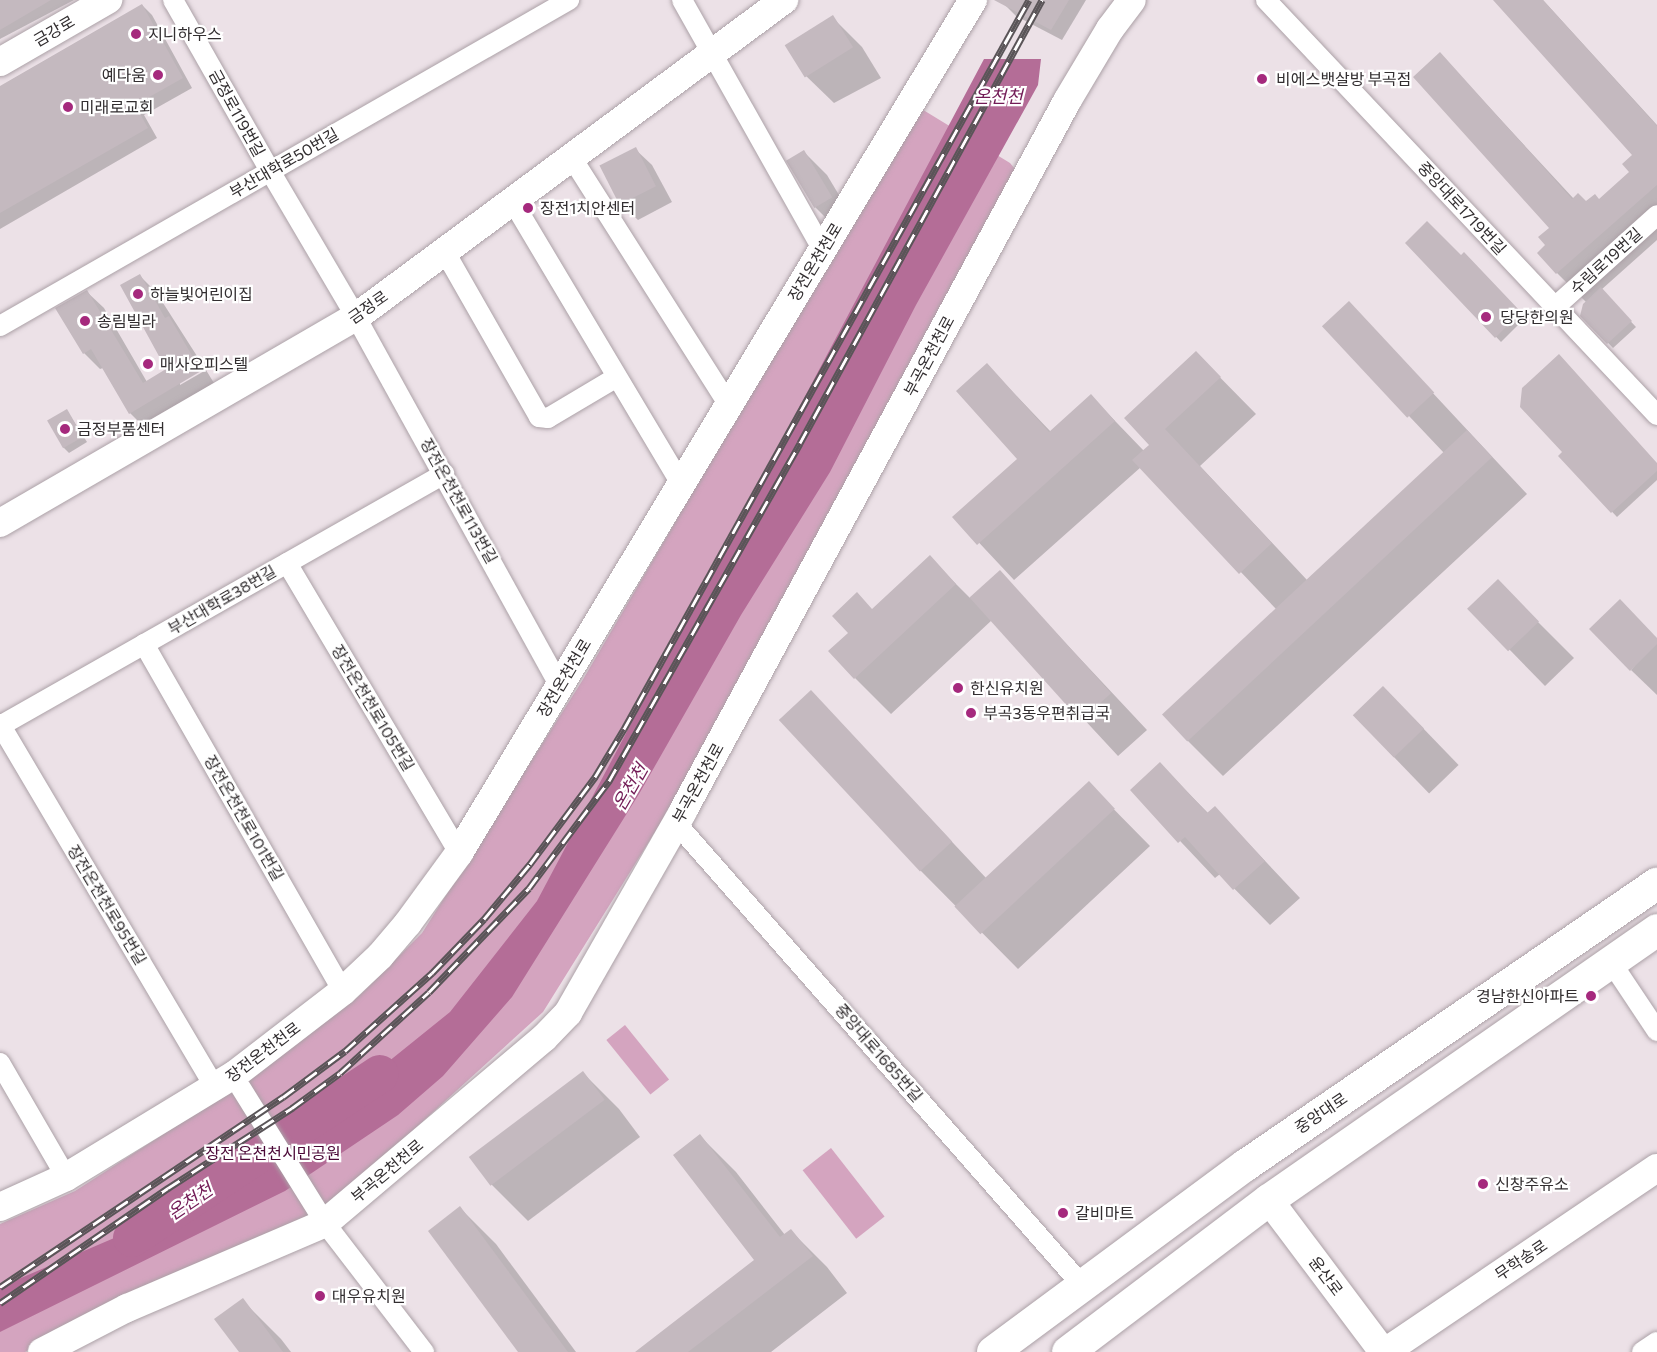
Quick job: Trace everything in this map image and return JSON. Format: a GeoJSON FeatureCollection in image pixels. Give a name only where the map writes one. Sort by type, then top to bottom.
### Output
{"type":"FeatureCollection","features":[{"type":"Feature","properties":{"kind":"main road","name":"금강로"},"geometry":{"type":"LineString","coordinates":[[0,62],[108,0]]}},
{"type":"Feature","properties":{"kind":"main road","name":"금정로"},"geometry":{"type":"LineString","coordinates":[[0,523],[356,317],[784,0]]}},
{"type":"Feature","properties":{"kind":"main road","name":"장전온천천로"},"geometry":{"type":"LineString","coordinates":[[0,1207],[66,1177],[230,1083],[343,991],[380,956],[408,923],[459,852],[973,0]]}},
{"type":"Feature","properties":{"kind":"main road","name":"부곡온천천로"},"geometry":{"type":"LineString","coordinates":[[42,1352],[127,1308],[325,1223],[559,1023],[589,978],[676,823],[1067,101],[1110,29],[1132,0]]}},
{"type":"Feature","properties":{"kind":"main road","name":"중앙대로"},"geometry":{"type":"LineString","coordinates":[[993,1352],[1081,1284],[1246,1165],[1657,884]]}},
{"type":"Feature","properties":{"kind":"main road"},"geometry":{"type":"LineString","coordinates":[[1068,1352],[1269,1200],[1657,930]]}},
{"type":"Feature","properties":{"kind":"main road","name":"무학송로"},"geometry":{"type":"LineString","coordinates":[[1384,1352],[1657,1168]]}},
{"type":"Feature","properties":{"kind":"main road","name":"윤산로"},"geometry":{"type":"LineString","coordinates":[[1269,1200],[1384,1352]]}},
{"type":"Feature","properties":{"kind":"street","name":"금정로119번길"},"geometry":{"type":"LineString","coordinates":[[173,0],[356,317]]}},
{"type":"Feature","properties":{"kind":"street","name":"부산대학로50번길"},"geometry":{"type":"LineString","coordinates":[[0,326],[569,0]]}},
{"type":"Feature","properties":{"kind":"street"},"geometry":{"type":"LineString","coordinates":[[682,0],[823,250]]}},
{"type":"Feature","properties":{"kind":"street","name":"중앙대로1719번길"},"geometry":{"type":"LineString","coordinates":[[1266,0],[1657,415]]}},
{"type":"Feature","properties":{"kind":"street"},"geometry":{"type":"LineString","coordinates":[[572,158],[729,405]]}},
{"type":"Feature","properties":{"kind":"street"},"geometry":{"type":"LineString","coordinates":[[513,202],[681,484]]}},
{"type":"Feature","properties":{"kind":"street","name":"수림로19번길"},"geometry":{"type":"LineString","coordinates":[[1555,307],[1657,215]]}},
{"type":"Feature","properties":{"kind":"street"},"geometry":{"type":"LineString","coordinates":[[444,252],[538,417],[548,418],[617,377]]}},
{"type":"Feature","properties":{"kind":"street","name":"장전온천천로113번길"},"geometry":{"type":"LineString","coordinates":[[356,317],[559,686]]}},
{"type":"Feature","properties":{"kind":"street","name":"부산대학로38번길"},"geometry":{"type":"LineString","coordinates":[[0,725],[444,474]]}},
{"type":"Feature","properties":{"kind":"street","name":"장전온천천로105번길"},"geometry":{"type":"LineString","coordinates":[[287,563],[459,852]]}},
{"type":"Feature","properties":{"kind":"street","name":"장전온천천로101번길"},"geometry":{"type":"LineString","coordinates":[[144,644],[343,991]]}},
{"type":"Feature","properties":{"kind":"street","name":"장전온천천로95번길"},"geometry":{"type":"LineString","coordinates":[[0,725],[230,1083],[325,1223],[424,1352]]}},
{"type":"Feature","properties":{"kind":"street","name":"중앙대로1685번길"},"geometry":{"type":"LineString","coordinates":[[676,823],[1081,1284]]}},
{"type":"Feature","properties":{"kind":"street"},"geometry":{"type":"LineString","coordinates":[[1611,962],[1657,1031]]}},
{"type":"Feature","properties":{"kind":"street"},"geometry":{"type":"LineString","coordinates":[[0,1063],[66,1177]]}},
{"type":"Feature","properties":{"kind":"street"},"geometry":{"type":"LineString","coordinates":[[1642,1352],[1657,1342]]}},
{"type":"Feature","properties":{"kind":"green space","name":"장전 온천천시민공원"},"geometry":{"type":"Polygon","coordinates":[[[920,108],[1010,163],[1020,175],[678,795],[543,1012],[331,1205],[91,1318],[25,1352],[0,1352],[0,1224],[75,1191],[254,1076],[358,997],[422,933],[582,681],[673,526],[772,349],[920,108]]]}},
{"type":"Feature","properties":{"kind":"green space"},"geometry":{"type":"Polygon","coordinates":[[[625,1025],[669,1079],[650,1095],[606,1040],[625,1025]]]}},
{"type":"Feature","properties":{"kind":"green space"},"geometry":{"type":"Polygon","coordinates":[[[831,1148],[885,1217],[856,1239],[803,1170],[831,1148]]]}},
{"type":"Feature","properties":{"kind":"water","name":"온천천"},"geometry":{"type":"Polygon","coordinates":[[[984,59],[1041,59],[1038,85],[916,305],[830,472],[741,615],[639,794],[512,997],[443,1076],[398,1115],[285,1191],[0,1332],[0,1287],[233,1187],[450,1012],[537,901],[984,59]]]}},
{"type":"Feature","properties":{"kind":"building"},"geometry":{"type":"Polygon","coordinates":[[[0,0],[51,0],[0,30],[0,0]]]}},
{"type":"Feature","properties":{"kind":"building"},"geometry":{"type":"Polygon","coordinates":[[[994,0],[1069,0],[1051,30],[994,0]]]}},
{"type":"Feature","properties":{"kind":"building"},"geometry":{"type":"Polygon","coordinates":[[[1493,0],[1543,0],[1657,126],[1657,185],[1556,274],[1537,253],[1545,245],[1538,237],[1549,228],[1413,77],[1440,52],[1572,199],[1578,193],[1586,201],[1595,194],[1599,199],[1629,172],[1622,164],[1632,155],[1493,0]]]}},
{"type":"Feature","properties":{"kind":"building","name":"미래로교회"},"geometry":{"type":"Polygon","coordinates":[[[142,4],[183,78],[135,105],[148,128],[0,213],[0,86],[142,4]]]}},
{"type":"Feature","properties":{"kind":"building"},"geometry":{"type":"Polygon","coordinates":[[[833,15],[853,47],[805,77],[785,45],[833,15]]]}},
{"type":"Feature","properties":{"kind":"building"},"geometry":{"type":"Polygon","coordinates":[[[636,147],[656,186],[619,205],[599,166],[636,147]]]}},
{"type":"Feature","properties":{"kind":"building"},"geometry":{"type":"Polygon","coordinates":[[[804,150],[832,197],[814,208],[786,161],[804,150]]]}},
{"type":"Feature","properties":{"kind":"building"},"geometry":{"type":"Polygon","coordinates":[[[1427,221],[1461,255],[1464,252],[1521,312],[1495,338],[1405,243],[1427,221]]]}},
{"type":"Feature","properties":{"kind":"building"},"geometry":{"type":"Polygon","coordinates":[[[140,274],[165,318],[169,316],[201,371],[129,414],[91,349],[83,354],[55,308],[87,290],[143,383],[166,369],[120,285],[140,274]]]}},
{"type":"Feature","properties":{"kind":"building"},"geometry":{"type":"Polygon","coordinates":[[[1601,287],[1632,321],[1607,344],[1580,316],[1583,304],[1601,287]]]}},
{"type":"Feature","properties":{"kind":"building"},"geometry":{"type":"Polygon","coordinates":[[[1349,301],[1434,392],[1407,418],[1322,326],[1349,301]]]}},
{"type":"Feature","properties":{"kind":"building"},"geometry":{"type":"Polygon","coordinates":[[[1196,351],[1221,377],[1165,429],[1272,543],[1239,574],[1132,460],[1149,445],[1124,418],[1196,351]]]}},
{"type":"Feature","properties":{"kind":"building"},"geometry":{"type":"Polygon","coordinates":[[[1559,354],[1657,463],[1657,471],[1611,513],[1558,456],[1562,452],[1520,407],[1522,388],[1559,354]]]}},
{"type":"Feature","properties":{"kind":"building"},"geometry":{"type":"Polygon","coordinates":[[[987,363],[1049,432],[1091,394],[1115,421],[977,545],[952,517],[1017,459],[956,391],[987,363]]]}},
{"type":"Feature","properties":{"kind":"building","name":"금정부품센터"},"geometry":{"type":"Polygon","coordinates":[[[67,409],[83,437],[63,448],[47,420],[67,409]]]}},
{"type":"Feature","properties":{"kind":"building"},"geometry":{"type":"Polygon","coordinates":[[[1467,430],[1492,457],[1187,741],[1162,714],[1467,430]]]}},
{"type":"Feature","properties":{"kind":"building"},"geometry":{"type":"Polygon","coordinates":[[[930,555],[956,584],[854,679],[828,651],[848,633],[832,616],[857,592],[872,609],[930,555]]]}},
{"type":"Feature","properties":{"kind":"building"},"geometry":{"type":"Polygon","coordinates":[[[1000,570],[1111,693],[1081,721],[970,597],[1000,570]]]}},
{"type":"Feature","properties":{"kind":"building"},"geometry":{"type":"Polygon","coordinates":[[[1498,579],[1539,621],[1508,651],[1467,609],[1498,579]]]}},
{"type":"Feature","properties":{"kind":"building"},"geometry":{"type":"Polygon","coordinates":[[[1620,599],[1657,638],[1657,644],[1630,671],[1589,629],[1620,599]]]}},
{"type":"Feature","properties":{"kind":"building"},"geometry":{"type":"Polygon","coordinates":[[[1383,686],[1424,728],[1394,758],[1353,715],[1383,686]]]}},
{"type":"Feature","properties":{"kind":"building"},"geometry":{"type":"Polygon","coordinates":[[[811,690],[952,841],[920,871],[779,720],[811,690]]]}},
{"type":"Feature","properties":{"kind":"building"},"geometry":{"type":"Polygon","coordinates":[[[1160,762],[1207,813],[1215,806],[1265,861],[1233,890],[1185,837],[1178,843],[1130,790],[1160,762]]]}},
{"type":"Feature","properties":{"kind":"building"},"geometry":{"type":"Polygon","coordinates":[[[1089,781],[1115,809],[980,934],[954,906],[1089,781]]]}},
{"type":"Feature","properties":{"kind":"building"},"geometry":{"type":"Polygon","coordinates":[[[583,1071],[605,1100],[490,1186],[469,1157],[583,1071]]]}},
{"type":"Feature","properties":{"kind":"building"},"geometry":{"type":"Polygon","coordinates":[[[700,1134],[780,1237],[791,1229],[813,1256],[688,1352],[635,1352],[754,1260],[673,1155],[700,1134]]]}},
{"type":"Feature","properties":{"kind":"building"},"geometry":{"type":"Polygon","coordinates":[[[460,1206],[568,1352],[518,1352],[428,1231],[460,1206]]]}},
{"type":"Feature","properties":{"kind":"building"},"geometry":{"type":"Polygon","coordinates":[[[243,1298],[283,1352],[239,1352],[214,1319],[243,1298]]]}},
{"type":"Feature","properties":{"kind":"waterway","name":"온천천"},"geometry":{"type":"LineString","coordinates":[[132,1238],[380,1074]]}},
{"type":"Feature","properties":{"kind":"railway"},"geometry":{"type":"LineString","coordinates":[[0,1287],[283,1097],[345,1051],[432,973],[484,919],[530,864],[595,777],[624,729],[1029,0]]}},
{"type":"Feature","properties":{"kind":"railway"},"geometry":{"type":"LineString","coordinates":[[0,1303],[168,1188],[292,1108],[340,1073],[429,992],[529,888],[609,781],[800,443],[1042,0]]}},
{"type":"Feature","properties":{"kind":"place","name":"지니하우스"},"geometry":{"type":"Point","coordinates":[136,34]}},
{"type":"Feature","properties":{"kind":"place","name":"예다움"},"geometry":{"type":"Point","coordinates":[158,75]}},
{"type":"Feature","properties":{"kind":"place","name":"비에스뱃살방 부곡점"},"geometry":{"type":"Point","coordinates":[1262,79]}},
{"type":"Feature","properties":{"kind":"place","name":"미래로교회"},"geometry":{"type":"Point","coordinates":[68,107]}},
{"type":"Feature","properties":{"kind":"place","name":"장전1치안센터"},"geometry":{"type":"Point","coordinates":[528,208]}},
{"type":"Feature","properties":{"kind":"place","name":"하늘빛어린이집"},"geometry":{"type":"Point","coordinates":[138,294]}},
{"type":"Feature","properties":{"kind":"place","name":"당당한의원"},"geometry":{"type":"Point","coordinates":[1486,317]}},
{"type":"Feature","properties":{"kind":"place","name":"송림빌라"},"geometry":{"type":"Point","coordinates":[85,321]}},
{"type":"Feature","properties":{"kind":"place","name":"매사오피스텔"},"geometry":{"type":"Point","coordinates":[148,364]}},
{"type":"Feature","properties":{"kind":"place","name":"금정부품센터"},"geometry":{"type":"Point","coordinates":[65,429]}},
{"type":"Feature","properties":{"kind":"place","name":"한신유치원"},"geometry":{"type":"Point","coordinates":[958,688]}},
{"type":"Feature","properties":{"kind":"place","name":"부곡3동우편취급국"},"geometry":{"type":"Point","coordinates":[971,713]}},
{"type":"Feature","properties":{"kind":"place","name":"경남한신아파트"},"geometry":{"type":"Point","coordinates":[1591,996]}},
{"type":"Feature","properties":{"kind":"place","name":"신창주유소"},"geometry":{"type":"Point","coordinates":[1483,1184]}},
{"type":"Feature","properties":{"kind":"place","name":"갈비마트"},"geometry":{"type":"Point","coordinates":[1063,1213]}},
{"type":"Feature","properties":{"kind":"place","name":"대우유치원"},"geometry":{"type":"Point","coordinates":[320,1296]}}]}
